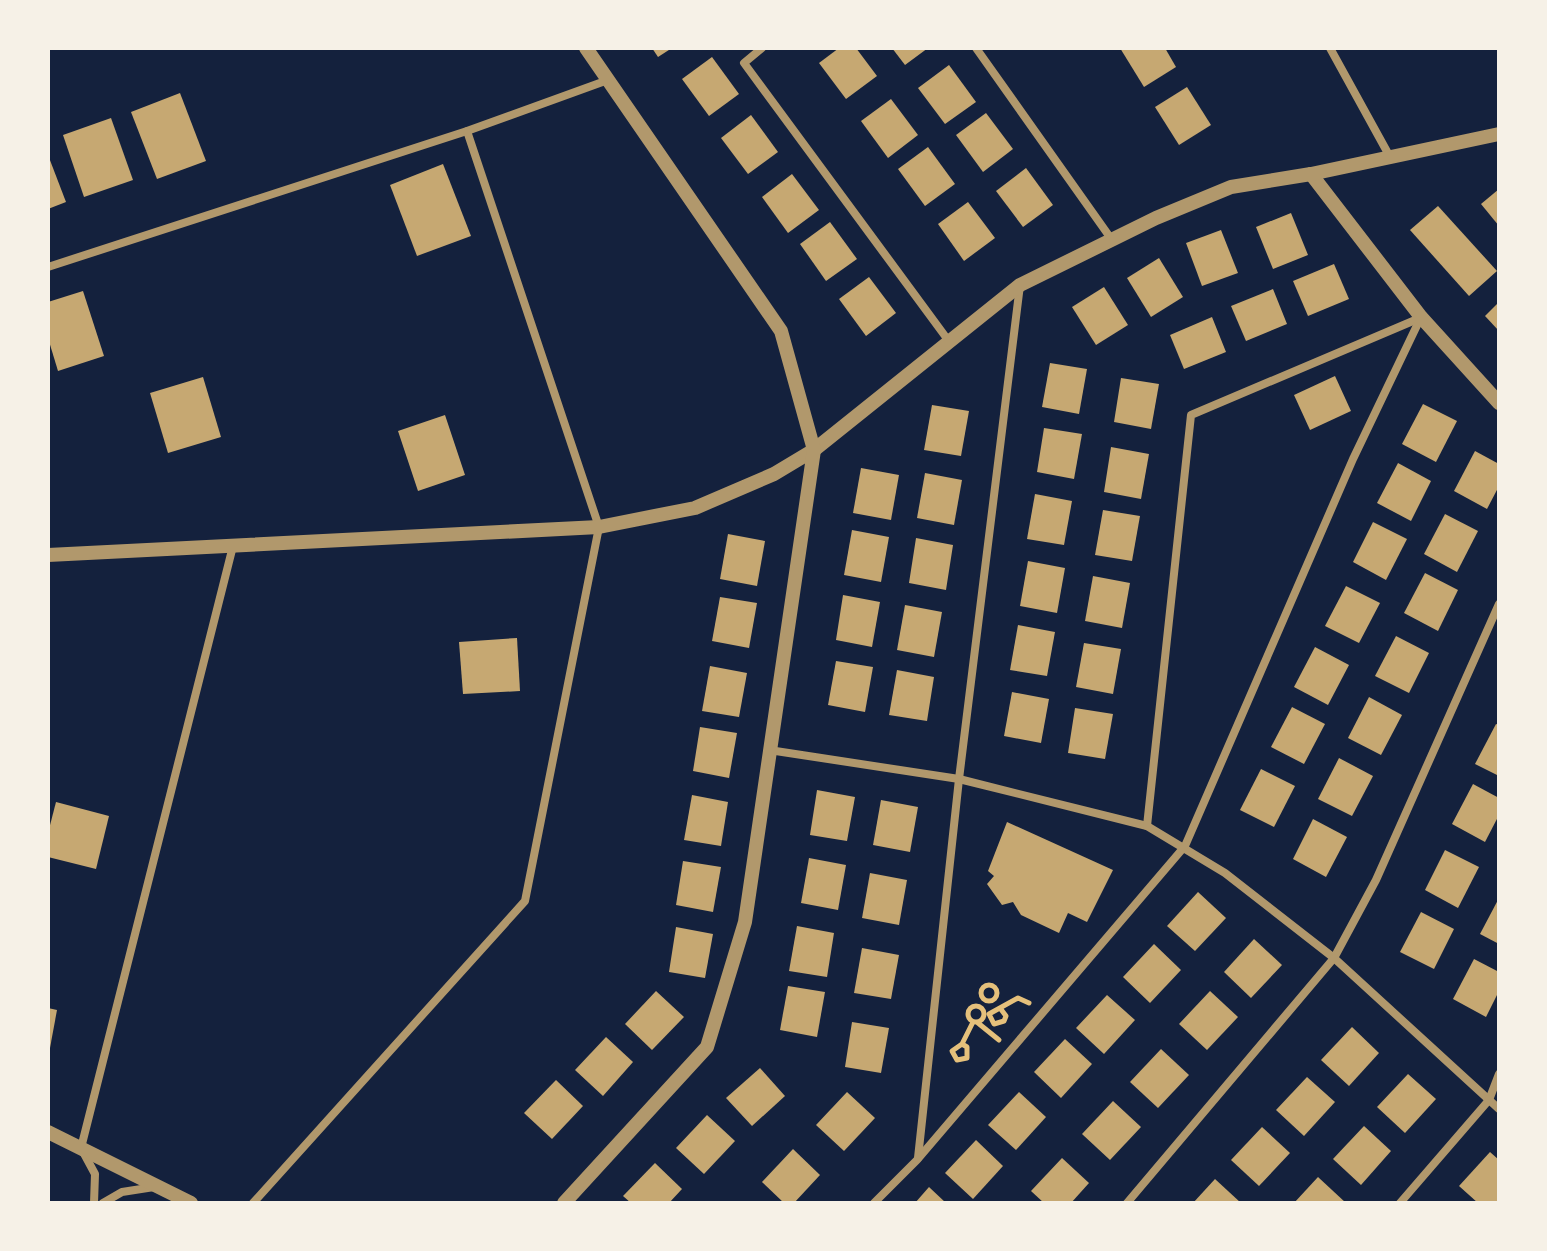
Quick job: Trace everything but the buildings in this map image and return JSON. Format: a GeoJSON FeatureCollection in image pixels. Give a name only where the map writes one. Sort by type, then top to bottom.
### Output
{"type":"FeatureCollection","features":[{"type":"Feature","properties":{"kind":"street"},"geometry":{"type":"LineString","coordinates":[[564,1203],[707,1047],[745,922],[814,450],[781,331],[586,48]]}},
{"type":"Feature","properties":{"kind":"street"},"geometry":{"type":"LineString","coordinates":[[762,48],[744,63],[948,340]]}},
{"type":"Feature","properties":{"kind":"street"},"geometry":{"type":"LineString","coordinates":[[976,48],[1112,240]]}},
{"type":"Feature","properties":{"kind":"street"},"geometry":{"type":"LineString","coordinates":[[1330,48],[1390,157]]}},
{"type":"Feature","properties":{"kind":"street"},"geometry":{"type":"LineString","coordinates":[[48,267],[467,131],[608,80]]}},
{"type":"Feature","properties":{"kind":"street"},"geometry":{"type":"LineString","coordinates":[[253,1203],[525,901],[599,527],[467,131]]}},
{"type":"Feature","properties":{"kind":"street"},"geometry":{"type":"LineString","coordinates":[[48,555],[599,527],[695,508],[774,474],[814,450],[1020,285],[1112,240],[1231,187],[1311,174],[1499,134]]}},
{"type":"Feature","properties":{"kind":"street"},"geometry":{"type":"LineString","coordinates":[[1311,174],[1421,317],[1499,403]]}},
{"type":"Feature","properties":{"kind":"street"},"geometry":{"type":"LineString","coordinates":[[917,1160],[959,779],[1020,285]]}},
{"type":"Feature","properties":{"kind":"street"},"geometry":{"type":"LineString","coordinates":[[1147,826],[1191,415],[1421,317]]}},
{"type":"Feature","properties":{"kind":"street"},"geometry":{"type":"LineString","coordinates":[[874,1203],[917,1160],[1185,846],[1353,459],[1421,317]]}},
{"type":"Feature","properties":{"kind":"street"},"geometry":{"type":"LineString","coordinates":[[94,1203],[95,1174],[81,1148],[233,546]]}},
{"type":"Feature","properties":{"kind":"street"},"geometry":{"type":"LineString","coordinates":[[1127,1203],[1334,958],[1376,880],[1499,604]]}},
{"type":"Feature","properties":{"kind":"street"},"geometry":{"type":"LineString","coordinates":[[769,750],[959,779],[1147,826],[1185,846],[1334,958],[1499,1109]]}},
{"type":"Feature","properties":{"kind":"street"},"geometry":{"type":"LineString","coordinates":[[1400,1203],[1489,1100],[1499,1074]]}},
{"type":"Feature","properties":{"kind":"street"},"geometry":{"type":"LineString","coordinates":[[48,1132],[191,1203]]}},
{"type":"Feature","properties":{"kind":"street"},"geometry":{"type":"LineString","coordinates":[[103,1203],[122,1192],[157,1186]]}},
{"type":"Feature","properties":{"kind":"path"},"geometry":{"type":"LineString","coordinates":[[985,1013],[1018,998],[1028,1002]]}},
{"type":"Feature","properties":{"kind":"path"},"geometry":{"type":"LineString","coordinates":[[997,1008],[989,1001],[985,1013],[978,1023],[968,1018],[969,1008],[985,1013],[1000,1025],[1006,1016],[997,1008]]}},
{"type":"Feature","properties":{"kind":"path"},"geometry":{"type":"LineString","coordinates":[[962,1044],[973,1022]]}}]}
